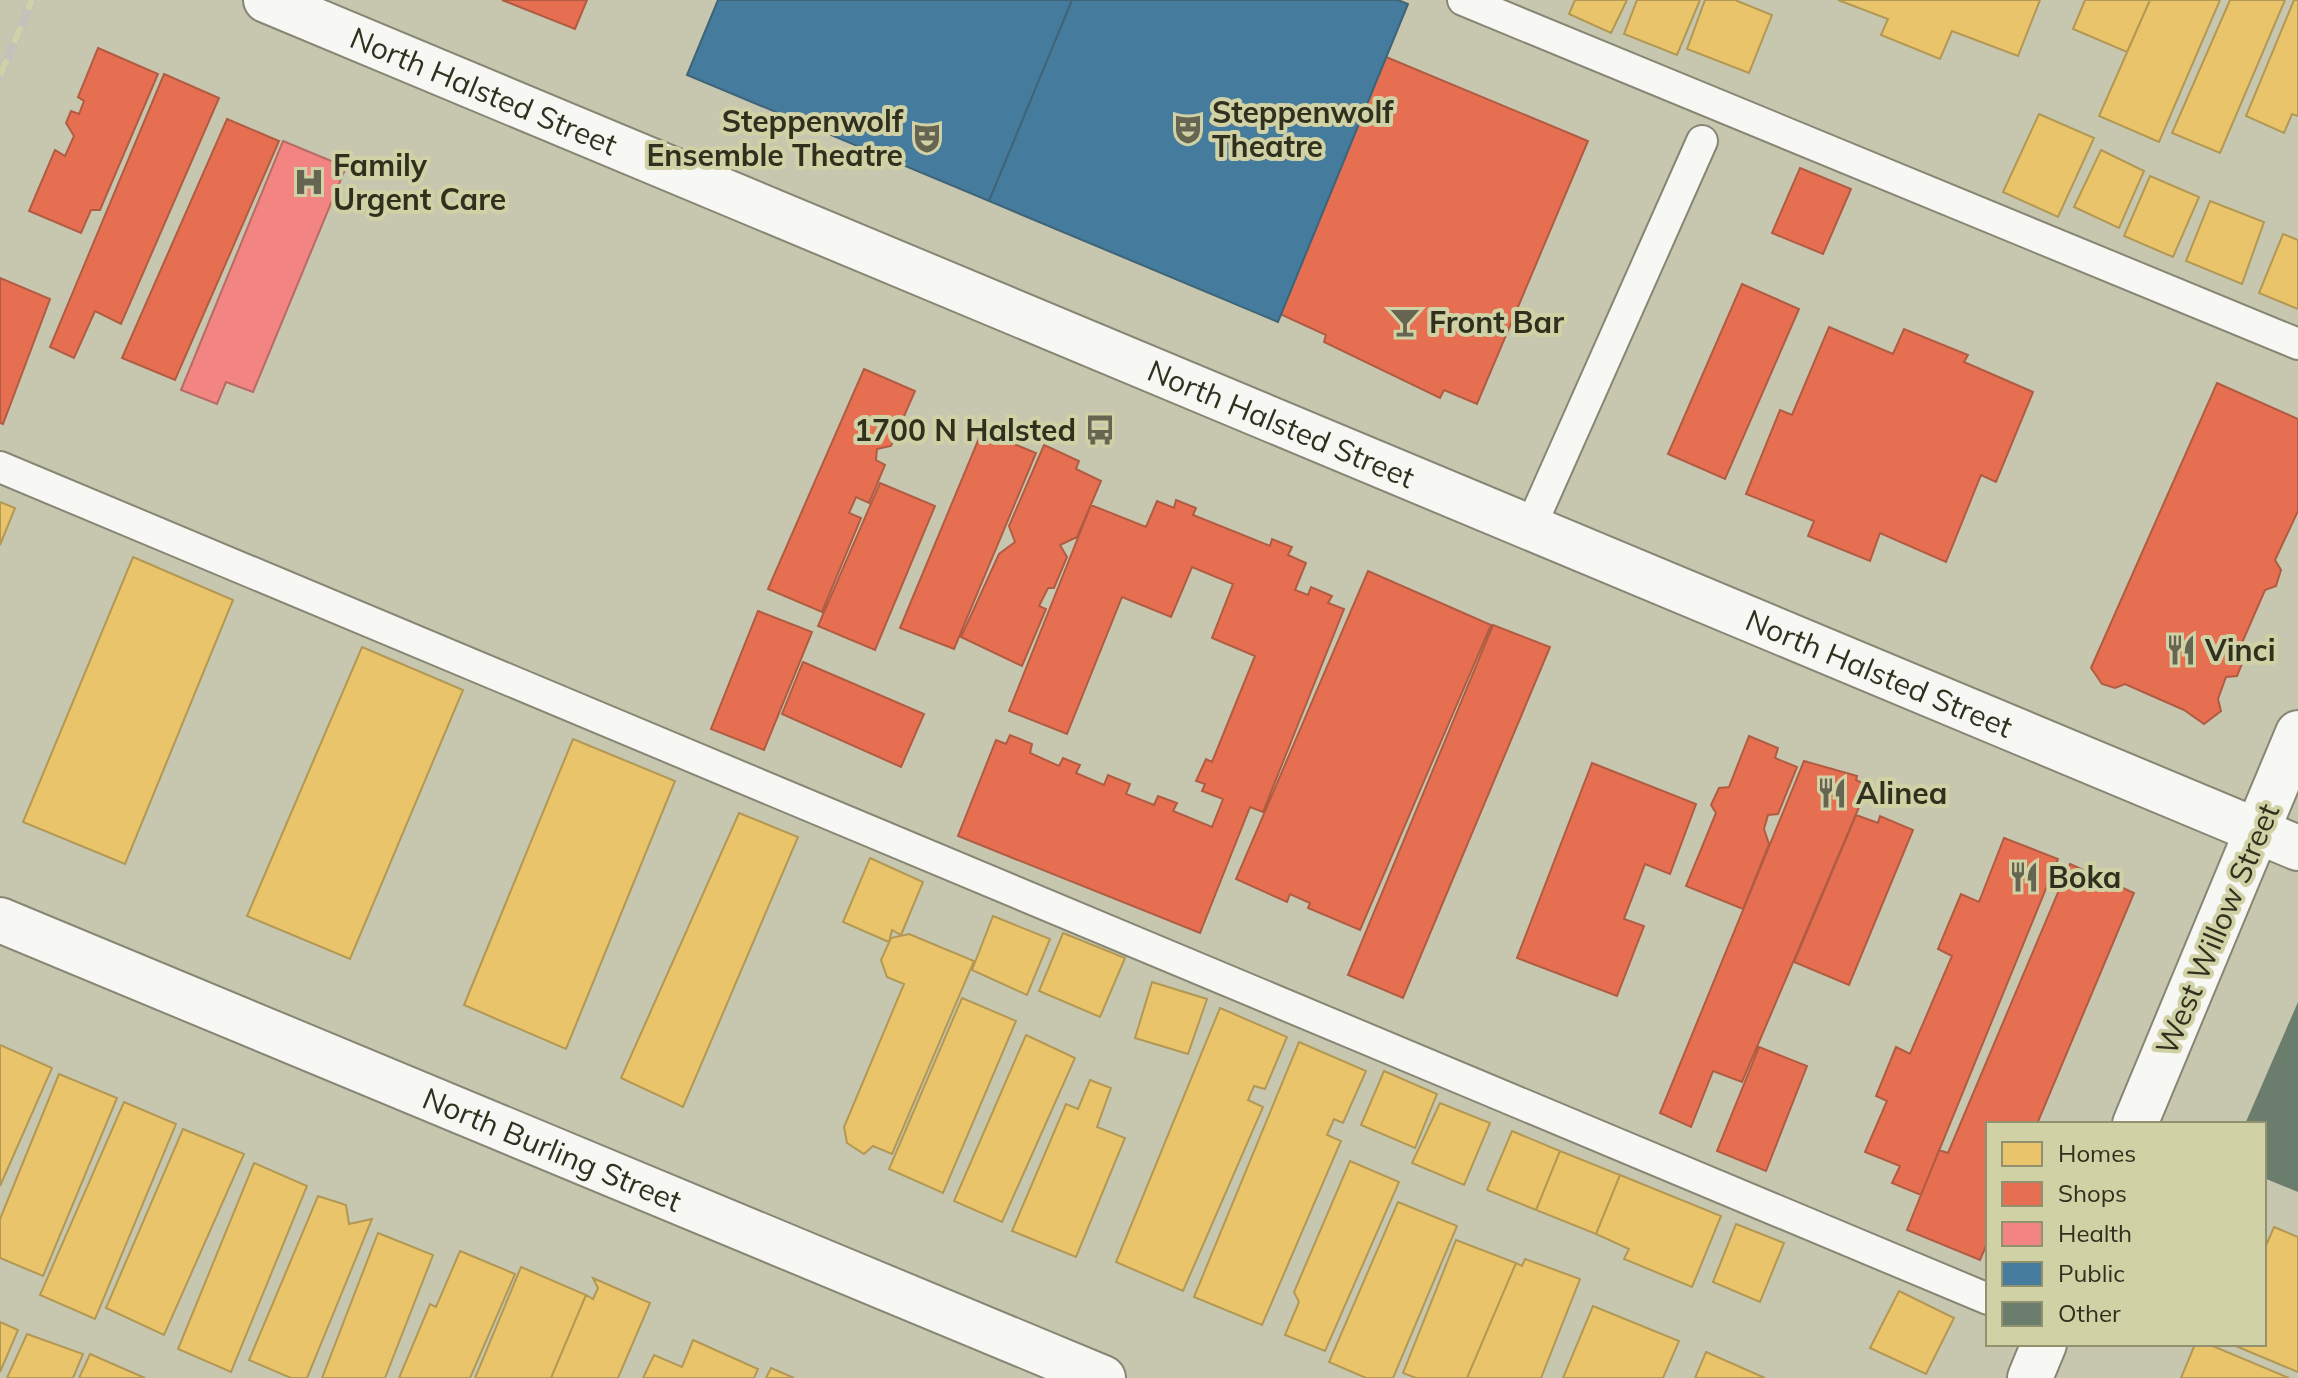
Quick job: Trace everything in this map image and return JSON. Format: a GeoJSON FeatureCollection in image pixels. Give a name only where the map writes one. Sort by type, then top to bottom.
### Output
{"type":"FeatureCollection","features":[{"type":"Feature","properties":{"kind":"main road","name":"North Halsted Street"},"geometry":{"type":"LineString","coordinates":[[266,0],[2298,848]]}},
{"type":"Feature","properties":{"kind":"main road","name":"West Willow Street"},"geometry":{"type":"LineString","coordinates":[[2136,1122],[2298,733]]}},
{"type":"Feature","properties":{"kind":"main road","name":"North Burling Street"},"geometry":{"type":"LineString","coordinates":[[0,920],[1103,1378]]}},
{"type":"Feature","properties":{"kind":"main road"},"geometry":{"type":"LineString","coordinates":[[2030,1378],[2043,1346]]}},
{"type":"Feature","properties":{"kind":"lane"},"geometry":{"type":"LineString","coordinates":[[1463,0],[2298,344]]}},
{"type":"Feature","properties":{"kind":"lane"},"geometry":{"type":"LineString","coordinates":[[1530,528],[1702,141]]}},
{"type":"Feature","properties":{"kind":"lane"},"geometry":{"type":"LineString","coordinates":[[0,467],[1986,1298]]}},
{"type":"Feature","properties":{"kind":"building: Homes"},"geometry":{"type":"Polygon","coordinates":[[[1575,0],[1627,0],[1611,33],[1569,14],[1575,0]]]}},
{"type":"Feature","properties":{"kind":"building: Homes"},"geometry":{"type":"Polygon","coordinates":[[[1637,0],[1700,0],[1677,55],[1624,34],[1637,0]]]}},
{"type":"Feature","properties":{"kind":"building: Homes"},"geometry":{"type":"Polygon","coordinates":[[[1705,0],[1735,0],[1772,15],[1749,73],[1687,49],[1705,0]]]}},
{"type":"Feature","properties":{"kind":"building: Homes"},"geometry":{"type":"Polygon","coordinates":[[[1838,0],[2040,0],[2018,56],[1952,31],[1940,59],[1881,35],[1888,19],[1838,0]]]}},
{"type":"Feature","properties":{"kind":"building: Homes"},"geometry":{"type":"Polygon","coordinates":[[[2085,0],[2150,0],[2127,52],[2073,29],[2085,0]]]}},
{"type":"Feature","properties":{"kind":"building: Homes"},"geometry":{"type":"Polygon","coordinates":[[[2150,0],[2220,0],[2159,142],[2099,116],[2150,0]]]}},
{"type":"Feature","properties":{"kind":"building: Homes"},"geometry":{"type":"Polygon","coordinates":[[[2230,0],[2285,0],[2220,153],[2172,133],[2230,0]]]}},
{"type":"Feature","properties":{"kind":"building: Homes"},"geometry":{"type":"Polygon","coordinates":[[[2294,0],[2298,0],[2298,116],[2292,114],[2284,133],[2246,116],[2294,0]]]}},
{"type":"Feature","properties":{"kind":"building: Homes"},"geometry":{"type":"Polygon","coordinates":[[[2039,114],[2094,138],[2058,217],[2003,192],[2039,114]]]}},
{"type":"Feature","properties":{"kind":"building: Homes"},"geometry":{"type":"Polygon","coordinates":[[[2101,150],[2144,171],[2119,228],[2074,207],[2101,150]]]}},
{"type":"Feature","properties":{"kind":"building: Homes"},"geometry":{"type":"Polygon","coordinates":[[[2150,176],[2199,197],[2173,257],[2124,236],[2150,176]]]}},
{"type":"Feature","properties":{"kind":"building: Homes"},"geometry":{"type":"Polygon","coordinates":[[[2210,201],[2264,222],[2242,284],[2186,261],[2210,201]]]}},
{"type":"Feature","properties":{"kind":"building: Homes"},"geometry":{"type":"Polygon","coordinates":[[[2283,234],[2298,240],[2298,309],[2259,293],[2283,234]]]}},
{"type":"Feature","properties":{"kind":"building: Homes"},"geometry":{"type":"Polygon","coordinates":[[[0,502],[15,508],[0,545],[0,502]]]}},
{"type":"Feature","properties":{"kind":"building: Homes"},"geometry":{"type":"Polygon","coordinates":[[[133,557],[233,600],[125,864],[23,822],[133,557]]]}},
{"type":"Feature","properties":{"kind":"building: Homes"},"geometry":{"type":"Polygon","coordinates":[[[362,647],[463,690],[350,959],[247,916],[362,647]]]}},
{"type":"Feature","properties":{"kind":"building: Homes"},"geometry":{"type":"Polygon","coordinates":[[[573,739],[675,781],[566,1049],[464,1005],[573,739]]]}},
{"type":"Feature","properties":{"kind":"building: Homes"},"geometry":{"type":"Polygon","coordinates":[[[739,813],[798,837],[683,1107],[621,1078],[739,813]]]}},
{"type":"Feature","properties":{"kind":"building: Homes"},"geometry":{"type":"Polygon","coordinates":[[[870,858],[923,882],[901,935],[892,930],[889,942],[843,922],[870,858]]]}},
{"type":"Feature","properties":{"kind":"building: Homes"},"geometry":{"type":"Polygon","coordinates":[[[993,916],[1050,939],[1027,995],[972,970],[993,916]]]}},
{"type":"Feature","properties":{"kind":"building: Homes"},"geometry":{"type":"Polygon","coordinates":[[[1063,933],[1125,958],[1100,1017],[1039,991],[1063,933]]]}},
{"type":"Feature","properties":{"kind":"building: Homes"},"geometry":{"type":"Polygon","coordinates":[[[909,934],[974,961],[892,1154],[873,1146],[864,1154],[847,1143],[844,1127],[904,984],[887,977],[881,960],[891,938],[909,934]]]}},
{"type":"Feature","properties":{"kind":"building: Homes"},"geometry":{"type":"Polygon","coordinates":[[[1152,982],[1207,999],[1188,1054],[1135,1038],[1152,982]]]}},
{"type":"Feature","properties":{"kind":"building: Homes"},"geometry":{"type":"Polygon","coordinates":[[[962,998],[1016,1021],[943,1193],[889,1169],[962,998]]]}},
{"type":"Feature","properties":{"kind":"building: Homes"},"geometry":{"type":"Polygon","coordinates":[[[1220,1008],[1287,1037],[1265,1089],[1254,1086],[1248,1100],[1263,1107],[1183,1291],[1116,1262],[1220,1008]]]}},
{"type":"Feature","properties":{"kind":"building: Homes"},"geometry":{"type":"Polygon","coordinates":[[[1026,1035],[1075,1058],[1002,1222],[954,1201],[1026,1035]]]}},
{"type":"Feature","properties":{"kind":"building: Homes"},"geometry":{"type":"Polygon","coordinates":[[[1299,1042],[1366,1071],[1343,1123],[1334,1119],[1327,1135],[1341,1141],[1262,1325],[1194,1297],[1299,1042]]]}},
{"type":"Feature","properties":{"kind":"building: Homes"},"geometry":{"type":"Polygon","coordinates":[[[0,1045],[52,1068],[0,1186],[0,1045]]]}},
{"type":"Feature","properties":{"kind":"building: Homes"},"geometry":{"type":"Polygon","coordinates":[[[1384,1071],[1437,1094],[1415,1148],[1361,1125],[1384,1071]]]}},
{"type":"Feature","properties":{"kind":"building: Homes"},"geometry":{"type":"Polygon","coordinates":[[[59,1074],[117,1098],[43,1276],[0,1258],[0,1219],[59,1074]]]}},
{"type":"Feature","properties":{"kind":"building: Homes"},"geometry":{"type":"Polygon","coordinates":[[[1090,1080],[1111,1088],[1097,1127],[1125,1138],[1076,1257],[1012,1231],[1066,1104],[1078,1109],[1090,1080]]]}},
{"type":"Feature","properties":{"kind":"building: Homes"},"geometry":{"type":"Polygon","coordinates":[[[124,1102],[176,1124],[95,1319],[40,1295],[124,1102]]]}},
{"type":"Feature","properties":{"kind":"building: Homes"},"geometry":{"type":"Polygon","coordinates":[[[1440,1103],[1490,1123],[1464,1185],[1412,1163],[1440,1103]]]}},
{"type":"Feature","properties":{"kind":"building: Homes"},"geometry":{"type":"Polygon","coordinates":[[[183,1129],[244,1154],[164,1335],[106,1308],[183,1129]]]}},
{"type":"Feature","properties":{"kind":"building: Homes"},"geometry":{"type":"Polygon","coordinates":[[[1512,1131],[1560,1151],[1536,1210],[1487,1190],[1512,1131]]]}},
{"type":"Feature","properties":{"kind":"building: Homes"},"geometry":{"type":"Polygon","coordinates":[[[1560,1151],[1620,1175],[1596,1234],[1536,1210],[1560,1151]]]}},
{"type":"Feature","properties":{"kind":"building: Homes"},"geometry":{"type":"Polygon","coordinates":[[[1350,1161],[1399,1182],[1325,1351],[1285,1335],[1299,1302],[1294,1292],[1350,1161]]]}},
{"type":"Feature","properties":{"kind":"building: Homes"},"geometry":{"type":"Polygon","coordinates":[[[254,1163],[307,1186],[231,1372],[178,1349],[254,1163]]]}},
{"type":"Feature","properties":{"kind":"building: Homes"},"geometry":{"type":"Polygon","coordinates":[[[1620,1175],[1721,1216],[1692,1287],[1624,1259],[1629,1249],[1596,1234],[1620,1175]]]}},
{"type":"Feature","properties":{"kind":"building: Homes"},"geometry":{"type":"Polygon","coordinates":[[[318,1196],[346,1205],[349,1224],[372,1219],[307,1378],[291,1378],[249,1360],[318,1196]]]}},
{"type":"Feature","properties":{"kind":"building: Homes"},"geometry":{"type":"Polygon","coordinates":[[[1398,1202],[1457,1226],[1393,1378],[1366,1378],[1329,1362],[1398,1202]]]}},
{"type":"Feature","properties":{"kind":"building: Homes"},"geometry":{"type":"Polygon","coordinates":[[[1736,1224],[1784,1243],[1760,1302],[1713,1282],[1736,1224]]]}},
{"type":"Feature","properties":{"kind":"building: Homes"},"geometry":{"type":"Polygon","coordinates":[[[2274,1227],[2298,1237],[2298,1372],[2236,1346],[2266,1346],[2266,1245],[2274,1227]]]}},
{"type":"Feature","properties":{"kind":"building: Homes"},"geometry":{"type":"Polygon","coordinates":[[[378,1233],[433,1255],[385,1378],[322,1378],[378,1233]]]}},
{"type":"Feature","properties":{"kind":"building: Homes"},"geometry":{"type":"Polygon","coordinates":[[[1456,1240],[1516,1263],[1467,1378],[1416,1378],[1403,1373],[1456,1240]]]}},
{"type":"Feature","properties":{"kind":"building: Homes"},"geometry":{"type":"Polygon","coordinates":[[[460,1251],[515,1274],[470,1378],[399,1378],[430,1304],[436,1307],[460,1251]]]}},
{"type":"Feature","properties":{"kind":"building: Homes"},"geometry":{"type":"Polygon","coordinates":[[[1525,1259],[1580,1279],[1541,1378],[1467,1378],[1516,1263],[1522,1266],[1525,1259]]]}},
{"type":"Feature","properties":{"kind":"building: Homes"},"geometry":{"type":"Polygon","coordinates":[[[521,1267],[586,1295],[551,1378],[475,1378],[521,1267]]]}},
{"type":"Feature","properties":{"kind":"building: Homes"},"geometry":{"type":"Polygon","coordinates":[[[593,1278],[650,1303],[618,1378],[551,1378],[586,1295],[593,1299],[598,1288],[593,1278]]]}},
{"type":"Feature","properties":{"kind":"building: Homes"},"geometry":{"type":"Polygon","coordinates":[[[1899,1291],[1954,1318],[1926,1374],[1870,1348],[1899,1291]]]}},
{"type":"Feature","properties":{"kind":"building: Homes"},"geometry":{"type":"Polygon","coordinates":[[[1593,1306],[1679,1341],[1663,1378],[1563,1378],[1593,1306]]]}},
{"type":"Feature","properties":{"kind":"building: Homes"},"geometry":{"type":"Polygon","coordinates":[[[0,1322],[18,1330],[0,1372],[0,1322]]]}},
{"type":"Feature","properties":{"kind":"building: Homes"},"geometry":{"type":"Polygon","coordinates":[[[27,1334],[83,1354],[73,1378],[7,1378],[27,1334]]]}},
{"type":"Feature","properties":{"kind":"building: Homes"},"geometry":{"type":"Polygon","coordinates":[[[693,1340],[758,1369],[754,1378],[643,1378],[654,1355],[682,1367],[693,1340]]]}},
{"type":"Feature","properties":{"kind":"building: Homes"},"geometry":{"type":"Polygon","coordinates":[[[2194,1346],[2213,1346],[2289,1378],[2181,1378],[2194,1346]]]}},
{"type":"Feature","properties":{"kind":"building: Homes"},"geometry":{"type":"Polygon","coordinates":[[[1706,1352],[1765,1378],[1695,1378],[1706,1352]]]}},
{"type":"Feature","properties":{"kind":"building: Homes"},"geometry":{"type":"Polygon","coordinates":[[[90,1354],[145,1378],[79,1378],[90,1354]]]}},
{"type":"Feature","properties":{"kind":"building: Homes"},"geometry":{"type":"Polygon","coordinates":[[[771,1368],[794,1378],[766,1378],[771,1368]]]}},
{"type":"Feature","properties":{"kind":"building: Shops"},"geometry":{"type":"Polygon","coordinates":[[[502,0],[587,0],[575,29],[502,0]]]}},
{"type":"Feature","properties":{"kind":"building: Shops"},"geometry":{"type":"Polygon","coordinates":[[[98,48],[158,74],[100,210],[91,210],[81,233],[29,211],[55,150],[65,156],[74,136],[66,123],[71,111],[79,114],[84,101],[78,97],[98,48]]]}},
{"type":"Feature","properties":{"kind":"building: Shops"},"geometry":{"type":"Polygon","coordinates":[[[1386,57],[1588,141],[1477,404],[1444,390],[1440,398],[1324,342],[1326,335],[1280,314],[1386,57]]]}},
{"type":"Feature","properties":{"kind":"building: Shops"},"geometry":{"type":"Polygon","coordinates":[[[164,74],[219,98],[121,324],[95,311],[74,358],[50,347],[164,74]]]}},
{"type":"Feature","properties":{"kind":"building: Shops"},"geometry":{"type":"Polygon","coordinates":[[[227,119],[279,141],[175,380],[122,358],[227,119]]]}},
{"type":"Feature","properties":{"kind":"building: Shops"},"geometry":{"type":"Polygon","coordinates":[[[1800,168],[1851,189],[1823,254],[1772,233],[1800,168]]]}},
{"type":"Feature","properties":{"kind":"building: Shops"},"geometry":{"type":"Polygon","coordinates":[[[0,278],[50,299],[3,424],[0,423],[0,278]]]}},
{"type":"Feature","properties":{"kind":"building: Shops"},"geometry":{"type":"Polygon","coordinates":[[[1742,284],[1799,309],[1725,479],[1668,454],[1742,284]]]}},
{"type":"Feature","properties":{"kind":"building: Shops"},"geometry":{"type":"Polygon","coordinates":[[[1829,327],[1893,354],[1904,329],[1968,355],[1964,362],[2033,392],[1996,482],[1981,475],[1946,562],[1880,533],[1870,561],[1808,536],[1814,521],[1746,494],[1780,410],[1792,415],[1829,327]]]}},
{"type":"Feature","properties":{"kind":"building: Shops"},"geometry":{"type":"Polygon","coordinates":[[[864,369],[915,391],[891,446],[877,449],[876,460],[885,465],[869,503],[856,497],[849,513],[861,518],[822,612],[768,589],[864,369]]]}},
{"type":"Feature","properties":{"kind":"building: Shops"},"geometry":{"type":"Polygon","coordinates":[[[2217,383],[2298,419],[2298,511],[2275,560],[2281,570],[2276,586],[2265,590],[2238,652],[2243,661],[2237,676],[2226,677],[2218,699],[2221,711],[2204,724],[2184,710],[2125,684],[2115,688],[2102,684],[2091,668],[2217,383]]]}},
{"type":"Feature","properties":{"kind":"building: Shops"},"geometry":{"type":"Polygon","coordinates":[[[982,431],[1036,453],[954,649],[900,628],[982,431]]]}},
{"type":"Feature","properties":{"kind":"building: Shops"},"geometry":{"type":"Polygon","coordinates":[[[1044,445],[1079,461],[1076,469],[1101,481],[1077,537],[1060,545],[1067,557],[1054,588],[1048,588],[1039,606],[1046,609],[1022,666],[961,637],[999,554],[1015,542],[1009,526],[1044,445]]]}},
{"type":"Feature","properties":{"kind":"building: Shops"},"geometry":{"type":"Polygon","coordinates":[[[880,483],[935,506],[875,650],[818,626],[880,483]]]}},
{"type":"Feature","properties":{"kind":"building: Shops"},"geometry":{"type":"Polygon","coordinates":[[[1176,500],[1196,508],[1193,515],[1270,546],[1272,539],[1292,547],[1288,555],[1306,563],[1295,590],[1308,595],[1311,587],[1332,596],[1328,603],[1344,609],[1263,812],[1250,807],[1200,933],[958,836],[996,740],[1006,744],[1010,735],[1032,744],[1030,753],[1059,766],[1063,758],[1080,765],[1076,773],[1104,785],[1108,775],[1130,784],[1126,794],[1154,805],[1158,796],[1177,803],[1173,811],[1212,827],[1223,799],[1202,791],[1205,784],[1196,781],[1206,759],[1212,762],[1255,656],[1212,638],[1233,584],[1192,567],[1171,617],[1122,597],[1067,734],[1009,711],[1091,505],[1146,527],[1157,501],[1174,508],[1176,500]]]}},
{"type":"Feature","properties":{"kind":"building: Shops"},"geometry":{"type":"Polygon","coordinates":[[[1368,571],[1491,625],[1360,930],[1308,908],[1310,903],[1290,894],[1287,902],[1236,879],[1368,571]]]}},
{"type":"Feature","properties":{"kind":"building: Shops"},"geometry":{"type":"Polygon","coordinates":[[[758,611],[812,632],[764,750],[711,729],[758,611]]]}},
{"type":"Feature","properties":{"kind":"building: Shops"},"geometry":{"type":"Polygon","coordinates":[[[1493,625],[1550,647],[1403,998],[1348,975],[1493,625]]]}},
{"type":"Feature","properties":{"kind":"building: Shops"},"geometry":{"type":"Polygon","coordinates":[[[803,662],[924,714],[901,767],[782,714],[803,662]]]}},
{"type":"Feature","properties":{"kind":"building: Shops"},"geometry":{"type":"Polygon","coordinates":[[[1749,736],[1778,748],[1775,758],[1797,767],[1778,814],[1768,815],[1764,829],[1769,844],[1743,909],[1686,886],[1716,813],[1711,805],[1719,788],[1729,787],[1749,736]]]}},
{"type":"Feature","properties":{"kind":"building: Shops"},"geometry":{"type":"Polygon","coordinates":[[[1804,761],[1857,776],[1856,780],[1868,786],[1742,1082],[1713,1071],[1691,1127],[1660,1113],[1804,761]]]}},
{"type":"Feature","properties":{"kind":"building: Shops"},"geometry":{"type":"Polygon","coordinates":[[[1592,763],[1696,804],[1670,874],[1645,864],[1624,919],[1644,926],[1617,996],[1517,958],[1592,763]]]}},
{"type":"Feature","properties":{"kind":"building: Shops"},"geometry":{"type":"Polygon","coordinates":[[[1856,815],[1878,823],[1880,816],[1913,830],[1849,985],[1794,962],[1856,815]]]}},
{"type":"Feature","properties":{"kind":"building: Shops"},"geometry":{"type":"Polygon","coordinates":[[[2004,838],[2058,859],[1921,1195],[1892,1183],[1900,1166],[1865,1152],[1887,1101],[1876,1096],[1896,1047],[1910,1054],[1952,956],[1938,949],[1961,894],[1979,902],[2004,838]]]}},
{"type":"Feature","properties":{"kind":"building: Shops"},"geometry":{"type":"Polygon","coordinates":[[[2070,864],[2134,893],[2038,1122],[1986,1122],[1986,1246],[1980,1260],[1907,1230],[1939,1150],[1948,1153],[2070,864]]]}},
{"type":"Feature","properties":{"kind":"building: Shops"},"geometry":{"type":"Polygon","coordinates":[[[1759,1047],[1807,1066],[1766,1171],[1717,1151],[1759,1047]]]}},
{"type":"Feature","properties":{"kind":"building: Health"},"geometry":{"type":"Polygon","coordinates":[[[283,141],[346,167],[253,392],[226,382],[217,404],[181,390],[283,141]]]}},
{"type":"Feature","properties":{"kind":"building: Public","name":"Steppenwolf Ensemble Theatre"},"geometry":{"type":"Polygon","coordinates":[[[718,0],[1072,0],[989,201],[687,75],[718,0]]]}},
{"type":"Feature","properties":{"kind":"building: Public","name":"Steppenwolf Theatre"},"geometry":{"type":"Polygon","coordinates":[[[1072,0],[1398,0],[1408,4],[1278,322],[989,201],[1072,0]]]}},
{"type":"Feature","properties":{"kind":"building: Other"},"geometry":{"type":"Polygon","coordinates":[[[2298,1002],[2298,1192],[2266,1179],[2266,1122],[2246,1122],[2298,1002]]]}},
{"type":"Feature","properties":{"kind":"railway"},"geometry":{"type":"LineString","coordinates":[[0,76],[32,0]]}},
{"type":"Feature","properties":{"kind":"place","name":"Steppenwolf Theatre"},"geometry":{"type":"Point","coordinates":[1188,129]}},
{"type":"Feature","properties":{"kind":"place","name":"Steppenwolf Ensemble Theatre"},"geometry":{"type":"Point","coordinates":[927,138]}},
{"type":"Feature","properties":{"kind":"place","name":"Family Urgent Care"},"geometry":{"type":"Point","coordinates":[309,182]}},
{"type":"Feature","properties":{"kind":"place","name":"Front Bar"},"geometry":{"type":"Point","coordinates":[1405,322]}},
{"type":"Feature","properties":{"kind":"place","name":"1700 N Halsted"},"geometry":{"type":"Point","coordinates":[1100,430]}},
{"type":"Feature","properties":{"kind":"place","name":"Vinci"},"geometry":{"type":"Point","coordinates":[2181,650]}},
{"type":"Feature","properties":{"kind":"place","name":"Alinea"},"geometry":{"type":"Point","coordinates":[1832,793]}},
{"type":"Feature","properties":{"kind":"place","name":"Boka"},"geometry":{"type":"Point","coordinates":[2024,877]}}]}
